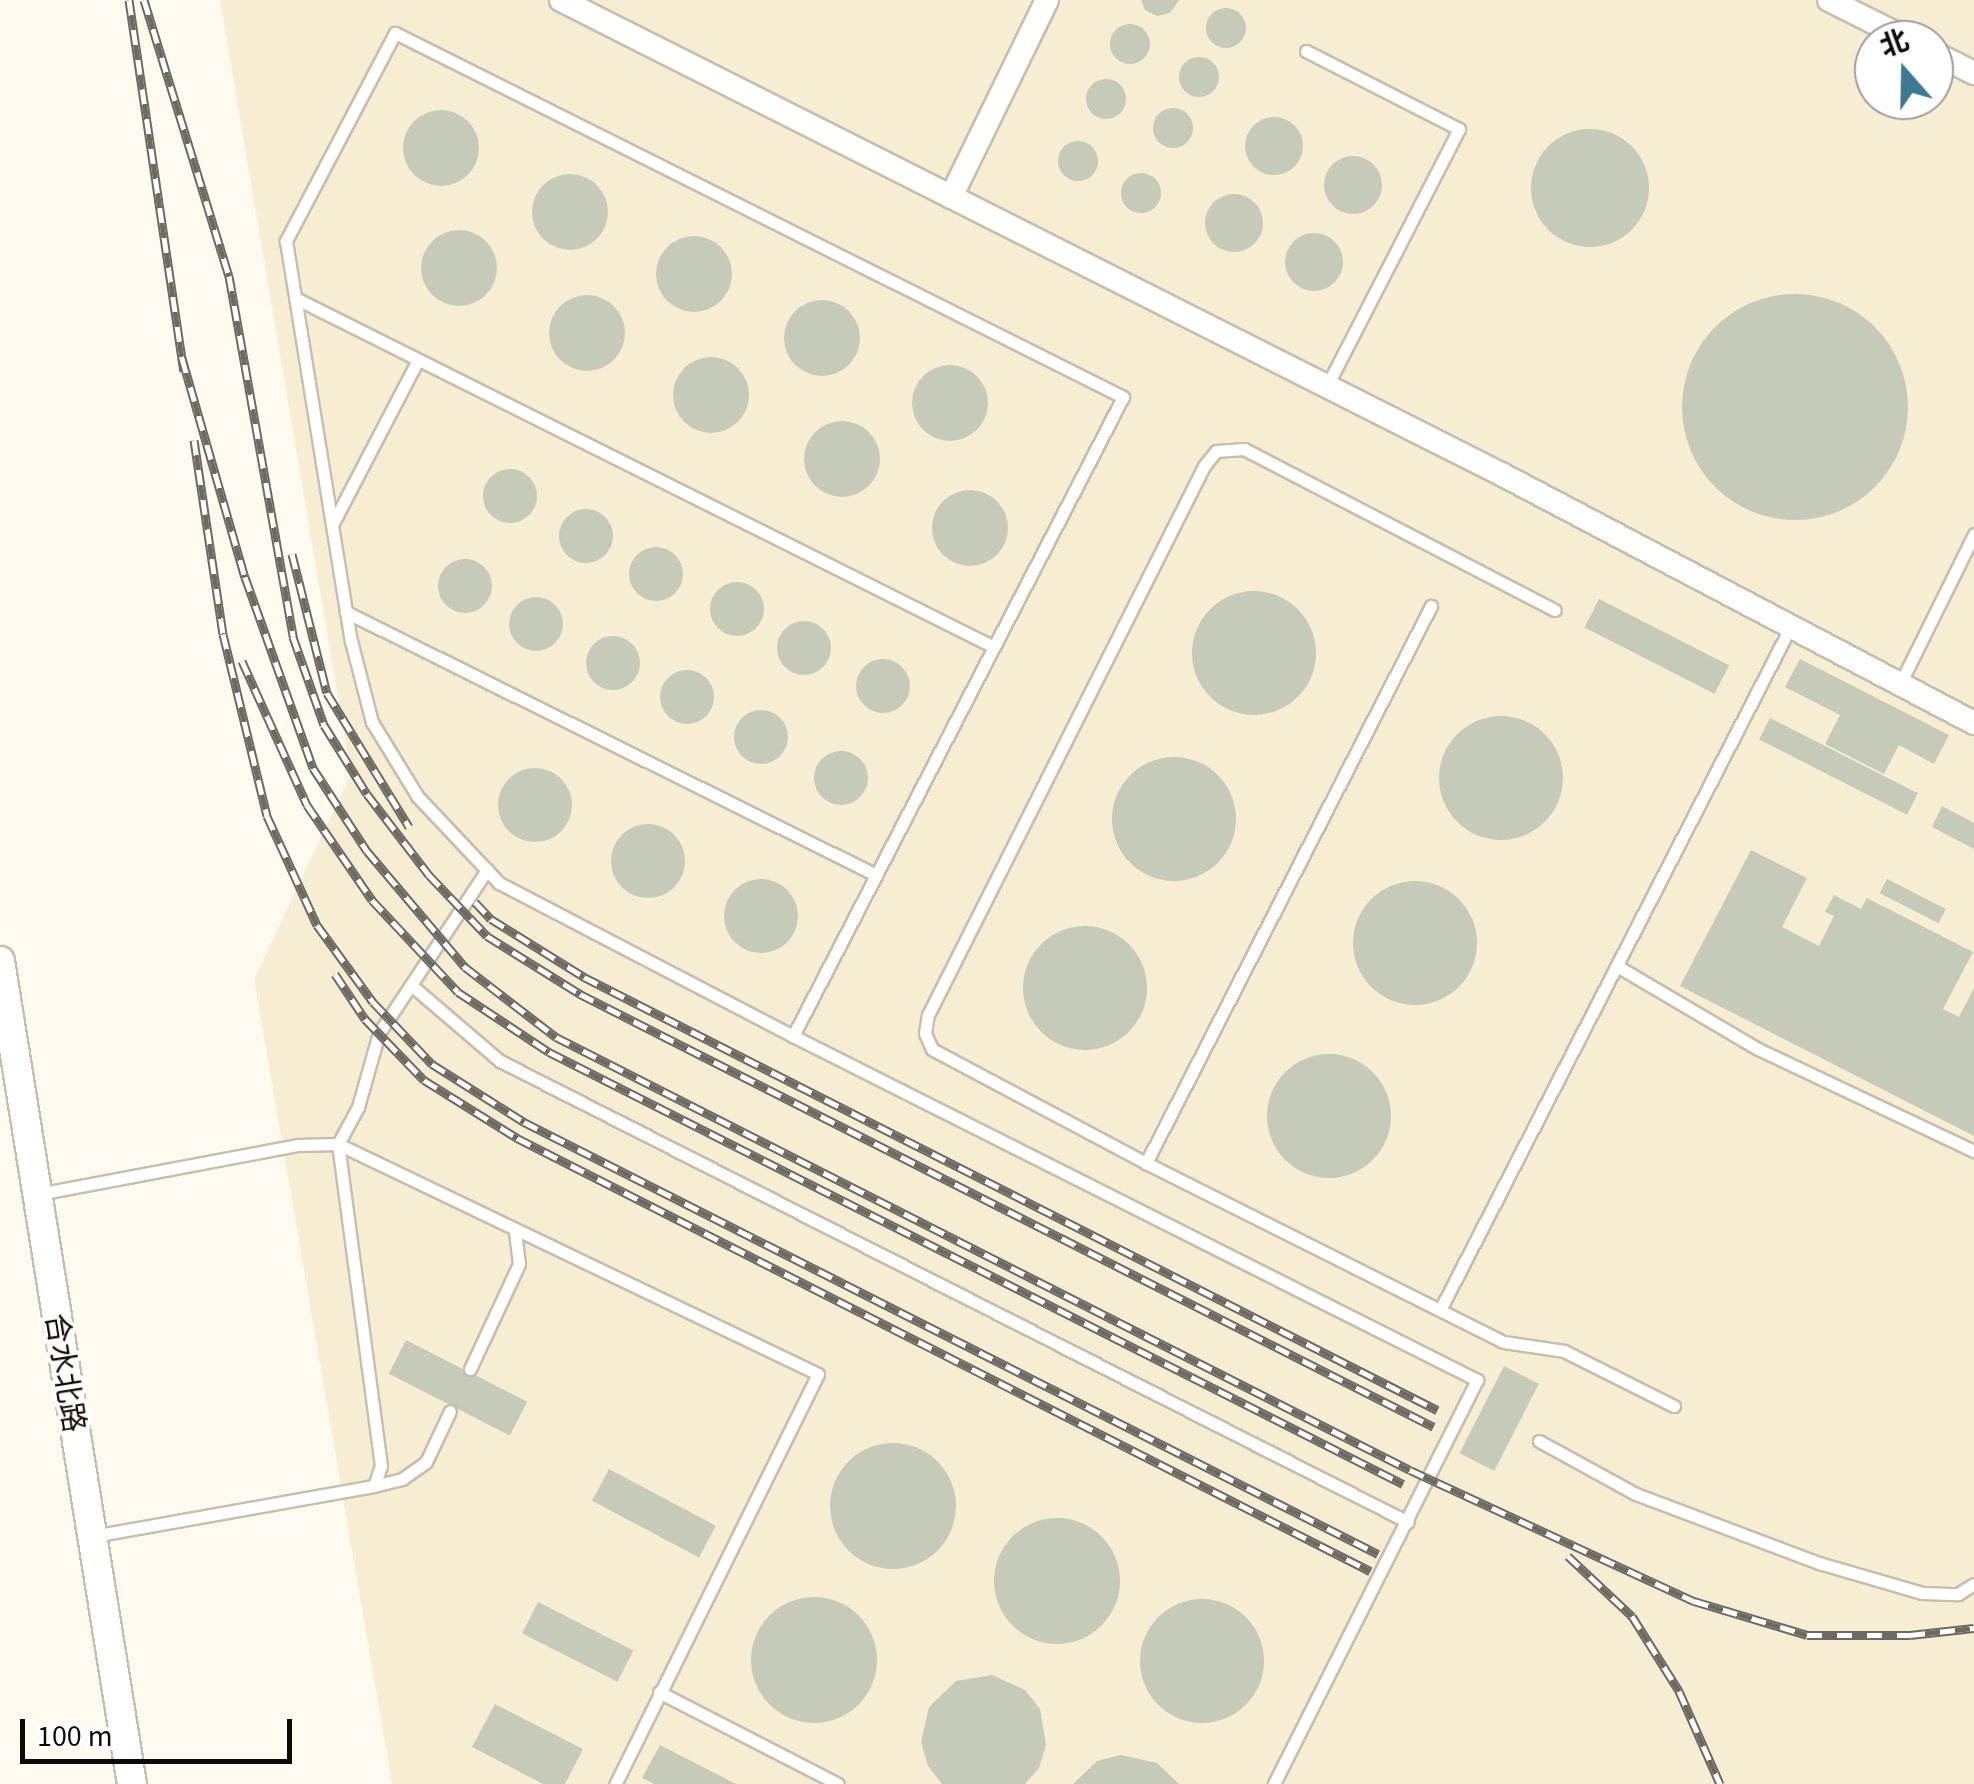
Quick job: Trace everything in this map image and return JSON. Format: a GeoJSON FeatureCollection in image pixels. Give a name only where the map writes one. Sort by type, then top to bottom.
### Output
{"type":"FeatureCollection","features":[{"type":"Feature","properties":{"kind":"street"},"geometry":{"type":"LineString","coordinates":[[561,0],[1327,386],[1974,723]]}},
{"type":"Feature","properties":{"kind":"street"},"geometry":{"type":"LineString","coordinates":[[952,197],[1047,0]]}},
{"type":"Feature","properties":{"kind":"street"},"geometry":{"type":"LineString","coordinates":[[1829,0],[1869,20]]}},
{"type":"Feature","properties":{"kind":"street","name":"合水北路"},"geometry":{"type":"LineString","coordinates":[[0,961],[132,1784]]}},
{"type":"Feature","properties":{"kind":"lane"},"geometry":{"type":"LineString","coordinates":[[793,1036],[1123,398],[395,33],[286,241],[346,612],[372,722],[418,797],[499,883],[793,1036],[1476,1380],[1274,1784]]}},
{"type":"Feature","properties":{"kind":"lane"},"geometry":{"type":"LineString","coordinates":[[1306,51],[1460,129],[1327,386]]}},
{"type":"Feature","properties":{"kind":"lane"},"geometry":{"type":"LineString","coordinates":[[295,298],[994,647]]}},
{"type":"Feature","properties":{"kind":"lane"},"geometry":{"type":"LineString","coordinates":[[332,524],[418,360]]}},
{"type":"Feature","properties":{"kind":"lane"},"geometry":{"type":"LineString","coordinates":[[1555,610],[1244,449],[1225,447],[1209,457],[925,1024],[927,1041],[939,1055],[1146,1163],[1504,1342],[1564,1351],[1674,1406]]}},
{"type":"Feature","properties":{"kind":"lane"},"geometry":{"type":"LineString","coordinates":[[1900,684],[1974,534]]}},
{"type":"Feature","properties":{"kind":"lane"},"geometry":{"type":"LineString","coordinates":[[1146,1163],[1430,606]]}},
{"type":"Feature","properties":{"kind":"lane"},"geometry":{"type":"LineString","coordinates":[[346,612],[876,875]]}},
{"type":"Feature","properties":{"kind":"lane"},"geometry":{"type":"LineString","coordinates":[[1440,1310],[1791,626]]}},
{"type":"Feature","properties":{"kind":"lane"},"geometry":{"type":"LineString","coordinates":[[374,1486],[381,1466],[338,1144],[358,1107],[378,1032],[487,870]]}},
{"type":"Feature","properties":{"kind":"lane"},"geometry":{"type":"LineString","coordinates":[[1617,966],[1758,1049],[1974,1151]]}},
{"type":"Feature","properties":{"kind":"lane"},"geometry":{"type":"LineString","coordinates":[[411,984],[500,1060],[1408,1522]]}},
{"type":"Feature","properties":{"kind":"lane"},"geometry":{"type":"LineString","coordinates":[[36,1195],[298,1145],[338,1144],[818,1374],[615,1784]]}},
{"type":"Feature","properties":{"kind":"lane"},"geometry":{"type":"LineString","coordinates":[[470,1368],[519,1264],[515,1231]]}},
{"type":"Feature","properties":{"kind":"lane"},"geometry":{"type":"LineString","coordinates":[[90,1536],[402,1479],[426,1462],[450,1411]]}},
{"type":"Feature","properties":{"kind":"lane"},"geometry":{"type":"LineString","coordinates":[[1539,1442],[1636,1494],[1819,1564],[1922,1593],[1958,1594],[1974,1584]]}},
{"type":"Feature","properties":{"kind":"lane"},"geometry":{"type":"LineString","coordinates":[[658,1692],[838,1784]]}},
{"type":"Feature","properties":{"kind":"shaded area"},"geometry":{"type":"Polygon","coordinates":[[[220,0],[1974,0],[1974,1784],[392,1784],[254,979],[351,774],[220,0]]]}},
{"type":"Feature","properties":{"kind":"building"},"geometry":{"type":"Polygon","coordinates":[[[1141,0],[1179,0],[1170,13],[1157,16],[1145,10],[1141,0]]]}},
{"type":"Feature","properties":{"kind":"building"},"geometry":{"type":"Polygon","coordinates":[[[1226,8],[1240,14],[1246,28],[1240,42],[1226,48],[1212,42],[1206,28],[1212,14],[1226,8]]]}},
{"type":"Feature","properties":{"kind":"building"},"geometry":{"type":"Polygon","coordinates":[[[1130,24],[1144,30],[1150,44],[1144,58],[1130,64],[1116,58],[1110,44],[1116,30],[1130,24]]]}},
{"type":"Feature","properties":{"kind":"building"},"geometry":{"type":"Polygon","coordinates":[[[1199,57],[1213,63],[1219,77],[1213,91],[1199,97],[1185,91],[1179,77],[1185,63],[1199,57]]]}},
{"type":"Feature","properties":{"kind":"building"},"geometry":{"type":"Polygon","coordinates":[[[1106,79],[1120,85],[1126,99],[1120,113],[1106,119],[1092,113],[1086,99],[1092,85],[1106,79]]]}},
{"type":"Feature","properties":{"kind":"building"},"geometry":{"type":"Polygon","coordinates":[[[1173,108],[1187,114],[1193,128],[1187,142],[1173,148],[1159,142],[1153,128],[1159,114],[1173,108]]]}},
{"type":"Feature","properties":{"kind":"building"},"geometry":{"type":"Polygon","coordinates":[[[441,110],[468,121],[479,148],[468,175],[441,186],[414,175],[403,148],[414,121],[441,110]]]}},
{"type":"Feature","properties":{"kind":"building"},"geometry":{"type":"Polygon","coordinates":[[[1274,117],[1294,126],[1303,146],[1294,166],[1274,175],[1254,166],[1245,146],[1254,126],[1274,117]]]}},
{"type":"Feature","properties":{"kind":"building"},"geometry":{"type":"Polygon","coordinates":[[[1590,129],[1623,139],[1639,155],[1649,188],[1639,221],[1623,237],[1590,247],[1557,237],[1541,221],[1531,188],[1541,155],[1557,139],[1590,129]]]}},
{"type":"Feature","properties":{"kind":"building"},"geometry":{"type":"Polygon","coordinates":[[[1078,141],[1092,147],[1098,161],[1092,175],[1078,181],[1064,175],[1058,161],[1064,147],[1078,141]]]}},
{"type":"Feature","properties":{"kind":"building"},"geometry":{"type":"Polygon","coordinates":[[[1353,156],[1373,165],[1382,185],[1373,205],[1353,214],[1333,205],[1324,185],[1333,165],[1353,156]]]}},
{"type":"Feature","properties":{"kind":"building"},"geometry":{"type":"Polygon","coordinates":[[[1141,173],[1155,179],[1161,193],[1155,207],[1141,213],[1127,207],[1121,193],[1127,179],[1141,173]]]}},
{"type":"Feature","properties":{"kind":"building"},"geometry":{"type":"Polygon","coordinates":[[[570,174],[597,185],[608,212],[597,239],[570,250],[543,239],[532,212],[543,185],[570,174]]]}},
{"type":"Feature","properties":{"kind":"building"},"geometry":{"type":"Polygon","coordinates":[[[1234,194],[1254,203],[1263,223],[1254,243],[1234,252],[1214,243],[1205,223],[1214,203],[1234,194]]]}},
{"type":"Feature","properties":{"kind":"building"},"geometry":{"type":"Polygon","coordinates":[[[459,230],[486,241],[497,268],[486,295],[459,306],[432,295],[421,268],[432,241],[459,230]]]}},
{"type":"Feature","properties":{"kind":"building"},"geometry":{"type":"Polygon","coordinates":[[[1314,233],[1334,242],[1343,262],[1334,282],[1314,291],[1294,282],[1285,262],[1294,242],[1314,233]]]}},
{"type":"Feature","properties":{"kind":"building"},"geometry":{"type":"Polygon","coordinates":[[[694,236],[721,247],[732,274],[721,301],[694,312],[667,301],[656,274],[667,247],[694,236]]]}},
{"type":"Feature","properties":{"kind":"building"},"geometry":{"type":"Polygon","coordinates":[[[1795,294],[1838,303],[1875,327],[1899,364],[1908,407],[1899,450],[1875,487],[1838,511],[1795,520],[1752,511],[1715,487],[1691,450],[1682,407],[1691,364],[1715,327],[1752,303],[1795,294]]]}},
{"type":"Feature","properties":{"kind":"building"},"geometry":{"type":"Polygon","coordinates":[[[587,295],[614,306],[625,333],[614,360],[587,371],[560,360],[549,333],[560,306],[587,295]]]}},
{"type":"Feature","properties":{"kind":"building"},"geometry":{"type":"Polygon","coordinates":[[[822,300],[849,311],[860,338],[849,365],[822,376],[795,365],[784,338],[795,311],[822,300]]]}},
{"type":"Feature","properties":{"kind":"building"},"geometry":{"type":"Polygon","coordinates":[[[711,357],[738,368],[749,395],[738,422],[711,433],[684,422],[673,395],[684,368],[711,357]]]}},
{"type":"Feature","properties":{"kind":"building"},"geometry":{"type":"Polygon","coordinates":[[[950,365],[977,376],[988,403],[977,430],[950,441],[923,430],[912,403],[923,376],[950,365]]]}},
{"type":"Feature","properties":{"kind":"building"},"geometry":{"type":"Polygon","coordinates":[[[842,421],[869,432],[880,459],[869,486],[842,497],[815,486],[804,459],[815,432],[842,421]]]}},
{"type":"Feature","properties":{"kind":"building"},"geometry":{"type":"Polygon","coordinates":[[[510,469],[529,477],[537,496],[529,515],[510,523],[491,515],[483,496],[491,477],[510,469]]]}},
{"type":"Feature","properties":{"kind":"building"},"geometry":{"type":"Polygon","coordinates":[[[970,490],[997,501],[1008,528],[997,555],[970,566],[943,555],[932,528],[943,501],[970,490]]]}},
{"type":"Feature","properties":{"kind":"building"},"geometry":{"type":"Polygon","coordinates":[[[586,509],[605,517],[613,536],[605,555],[586,563],[567,555],[559,536],[567,517],[586,509]]]}},
{"type":"Feature","properties":{"kind":"building"},"geometry":{"type":"Polygon","coordinates":[[[656,547],[675,555],[683,574],[675,593],[656,601],[637,593],[629,574],[637,555],[656,547]]]}},
{"type":"Feature","properties":{"kind":"building"},"geometry":{"type":"Polygon","coordinates":[[[465,559],[484,567],[492,586],[484,605],[465,613],[446,605],[438,586],[446,567],[465,559]]]}},
{"type":"Feature","properties":{"kind":"building"},"geometry":{"type":"Polygon","coordinates":[[[737,582],[756,590],[764,609],[756,628],[737,636],[718,628],[710,609],[718,590],[737,582]]]}},
{"type":"Feature","properties":{"kind":"building"},"geometry":{"type":"Polygon","coordinates":[[[1254,591],[1278,595],[1298,609],[1312,629],[1316,653],[1312,677],[1298,697],[1278,711],[1254,715],[1230,711],[1210,697],[1196,677],[1192,653],[1196,629],[1210,609],[1230,595],[1254,591]]]}},
{"type":"Feature","properties":{"kind":"building"},"geometry":{"type":"Polygon","coordinates":[[[536,597],[555,605],[563,624],[555,643],[536,651],[517,643],[509,624],[517,605],[536,597]]]}},
{"type":"Feature","properties":{"kind":"building"},"geometry":{"type":"Polygon","coordinates":[[[1599,599],[1729,665],[1715,694],[1584,628],[1599,599]]]}},
{"type":"Feature","properties":{"kind":"building"},"geometry":{"type":"Polygon","coordinates":[[[804,621],[823,629],[831,648],[823,667],[804,675],[785,667],[777,648],[785,629],[804,621]]]}},
{"type":"Feature","properties":{"kind":"building"},"geometry":{"type":"Polygon","coordinates":[[[613,636],[632,644],[640,663],[632,682],[613,690],[594,682],[586,663],[594,644],[613,636]]]}},
{"type":"Feature","properties":{"kind":"building"},"geometry":{"type":"Polygon","coordinates":[[[883,659],[902,667],[910,686],[902,705],[883,713],[864,705],[856,686],[864,667],[883,659]]]}},
{"type":"Feature","properties":{"kind":"building"},"geometry":{"type":"Polygon","coordinates":[[[1800,659],[1949,735],[1934,764],[1899,745],[1884,774],[1825,744],[1840,715],[1785,687],[1800,659]]]}},
{"type":"Feature","properties":{"kind":"building"},"geometry":{"type":"Polygon","coordinates":[[[687,670],[706,678],[714,697],[706,716],[687,724],[668,716],[660,697],[668,678],[687,670]]]}},
{"type":"Feature","properties":{"kind":"building"},"geometry":{"type":"Polygon","coordinates":[[[761,710],[780,718],[788,737],[780,756],[761,764],[742,756],[734,737],[742,718],[761,710]]]}},
{"type":"Feature","properties":{"kind":"building"},"geometry":{"type":"Polygon","coordinates":[[[1501,716],[1525,720],[1545,734],[1559,754],[1563,778],[1559,802],[1545,822],[1525,836],[1501,840],[1477,836],[1457,822],[1443,802],[1439,778],[1443,754],[1457,734],[1477,720],[1501,716]]]}},
{"type":"Feature","properties":{"kind":"building"},"geometry":{"type":"Polygon","coordinates":[[[1770,718],[1918,793],[1907,815],[1759,739],[1770,718]]]}},
{"type":"Feature","properties":{"kind":"building"},"geometry":{"type":"Polygon","coordinates":[[[841,751],[860,759],[868,778],[860,797],[841,805],[822,797],[814,778],[822,759],[841,751]]]}},
{"type":"Feature","properties":{"kind":"building"},"geometry":{"type":"Polygon","coordinates":[[[1174,757],[1198,761],[1218,775],[1232,795],[1236,819],[1232,843],[1218,863],[1198,877],[1174,881],[1150,877],[1130,863],[1116,843],[1112,819],[1116,795],[1130,775],[1150,761],[1174,757]]]}},
{"type":"Feature","properties":{"kind":"building"},"geometry":{"type":"Polygon","coordinates":[[[535,768],[549,770],[561,779],[570,791],[570,819],[561,831],[549,840],[535,842],[521,840],[509,831],[500,819],[498,805],[500,791],[509,779],[521,770],[535,768]]]}},
{"type":"Feature","properties":{"kind":"building"},"geometry":{"type":"Polygon","coordinates":[[[1942,806],[1974,823],[1974,849],[1932,827],[1942,806]]]}},
{"type":"Feature","properties":{"kind":"building"},"geometry":{"type":"Polygon","coordinates":[[[648,824],[662,826],[674,835],[683,847],[683,875],[674,887],[662,896],[648,898],[634,896],[622,887],[613,875],[611,861],[613,847],[622,835],[634,826],[648,824]]]}},
{"type":"Feature","properties":{"kind":"building"},"geometry":{"type":"Polygon","coordinates":[[[1751,850],[1807,878],[1782,927],[1819,946],[1834,916],[1825,912],[1834,895],[1861,909],[1867,898],[1973,952],[1943,1009],[1959,1017],[1974,988],[1974,1136],[1680,986],[1751,850]]]}},
{"type":"Feature","properties":{"kind":"building"},"geometry":{"type":"Polygon","coordinates":[[[761,879],[788,889],[798,916],[788,943],[761,953],[734,943],[724,916],[734,889],[761,879]]]}},
{"type":"Feature","properties":{"kind":"building"},"geometry":{"type":"Polygon","coordinates":[[[1887,879],[1946,909],[1939,923],[1880,893],[1887,879]]]}},
{"type":"Feature","properties":{"kind":"building"},"geometry":{"type":"Polygon","coordinates":[[[1415,881],[1439,885],[1459,899],[1473,919],[1477,943],[1473,967],[1459,987],[1439,1001],[1415,1005],[1391,1001],[1371,987],[1357,967],[1353,943],[1357,919],[1371,899],[1391,885],[1415,881]]]}},
{"type":"Feature","properties":{"kind":"building"},"geometry":{"type":"Polygon","coordinates":[[[1085,926],[1109,930],[1129,944],[1143,964],[1147,988],[1143,1012],[1129,1032],[1109,1046],[1085,1050],[1061,1046],[1041,1032],[1027,1012],[1023,988],[1027,964],[1041,944],[1061,930],[1085,926]]]}},
{"type":"Feature","properties":{"kind":"building"},"geometry":{"type":"Polygon","coordinates":[[[1329,1054],[1353,1058],[1373,1072],[1387,1092],[1391,1116],[1387,1140],[1373,1160],[1353,1174],[1329,1178],[1305,1174],[1285,1160],[1271,1140],[1267,1116],[1271,1092],[1285,1072],[1305,1058],[1329,1054]]]}},
{"type":"Feature","properties":{"kind":"building"},"geometry":{"type":"Polygon","coordinates":[[[406,1340],[527,1402],[510,1436],[389,1374],[406,1340]]]}},
{"type":"Feature","properties":{"kind":"building"},"geometry":{"type":"Polygon","coordinates":[[[1504,1366],[1539,1384],[1494,1471],[1460,1453],[1504,1366]]]}},
{"type":"Feature","properties":{"kind":"building"},"geometry":{"type":"Polygon","coordinates":[[[893,1443],[917,1448],[937,1462],[951,1482],[956,1506],[951,1530],[937,1550],[917,1564],[893,1569],[869,1564],[849,1550],[835,1530],[830,1506],[835,1482],[849,1462],[869,1448],[893,1443]]]}},
{"type":"Feature","properties":{"kind":"building"},"geometry":{"type":"Polygon","coordinates":[[[609,1469],[716,1526],[699,1558],[592,1501],[609,1469]]]}},
{"type":"Feature","properties":{"kind":"building"},"geometry":{"type":"Polygon","coordinates":[[[1057,1518],[1081,1523],[1101,1537],[1115,1557],[1120,1581],[1115,1605],[1101,1625],[1081,1639],[1057,1644],[1033,1639],[1013,1625],[999,1605],[994,1581],[999,1557],[1013,1537],[1033,1523],[1057,1518]]]}},
{"type":"Feature","properties":{"kind":"building"},"geometry":{"type":"Polygon","coordinates":[[[814,1597],[838,1602],[858,1616],[872,1636],[877,1660],[872,1684],[858,1704],[838,1718],[814,1723],[790,1718],[770,1704],[756,1684],[751,1660],[756,1636],[770,1616],[790,1602],[814,1597]]]}},
{"type":"Feature","properties":{"kind":"building"},"geometry":{"type":"Polygon","coordinates":[[[1202,1599],[1226,1603],[1246,1617],[1260,1637],[1264,1661],[1260,1685],[1246,1705],[1226,1719],[1202,1723],[1178,1719],[1158,1705],[1144,1685],[1140,1661],[1144,1637],[1158,1617],[1178,1603],[1202,1599]]]}},
{"type":"Feature","properties":{"kind":"building"},"geometry":{"type":"Polygon","coordinates":[[[538,1602],[633,1651],[617,1682],[522,1633],[538,1602]]]}},
{"type":"Feature","properties":{"kind":"building"},"geometry":{"type":"Polygon","coordinates":[[[992,1675],[1025,1690],[1040,1709],[1046,1745],[1039,1768],[1025,1784],[942,1784],[928,1766],[921,1742],[929,1707],[956,1681],[992,1675]]]}},
{"type":"Feature","properties":{"kind":"building"},"geometry":{"type":"Polygon","coordinates":[[[495,1704],[583,1749],[565,1784],[543,1784],[472,1747],[495,1704]]]}},
{"type":"Feature","properties":{"kind":"building"},"geometry":{"type":"Polygon","coordinates":[[[660,1745],[736,1784],[654,1784],[642,1778],[660,1745]]]}},
{"type":"Feature","properties":{"kind":"building"},"geometry":{"type":"Polygon","coordinates":[[[1121,1755],[1157,1763],[1179,1784],[1073,1784],[1097,1761],[1121,1755]]]}},
{"type":"Feature","properties":{"kind":"railway"},"geometry":{"type":"LineString","coordinates":[[129,0],[184,371]]}},
{"type":"Feature","properties":{"kind":"railway"},"geometry":{"type":"LineString","coordinates":[[144,0],[229,276],[293,637],[324,725],[367,794],[429,875],[487,936],[580,994],[1434,1427]]}},
{"type":"Feature","properties":{"kind":"railway"},"geometry":{"type":"LineString","coordinates":[[182,358],[245,577],[313,768],[367,851],[465,967],[556,1037],[1410,1470],[1694,1601],[1807,1635],[1910,1635],[1974,1628]]}},
{"type":"Feature","properties":{"kind":"railway"},"geometry":{"type":"LineString","coordinates":[[194,440],[223,634],[267,816],[317,925],[373,1002],[432,1064],[524,1122],[1378,1554]]}},
{"type":"Feature","properties":{"kind":"railway"},"geometry":{"type":"LineString","coordinates":[[292,554],[327,693],[409,827]]}},
{"type":"Feature","properties":{"kind":"railway"},"geometry":{"type":"LineString","coordinates":[[242,661],[307,805],[372,900],[458,992],[549,1052],[1403,1484]]}},
{"type":"Feature","properties":{"kind":"railway"},"geometry":{"type":"LineString","coordinates":[[475,902],[491,919],[584,977],[1437,1410]]}},
{"type":"Feature","properties":{"kind":"railway"},"geometry":{"type":"LineString","coordinates":[[335,974],[365,1019],[424,1080],[517,1138],[1370,1571]]}},
{"type":"Feature","properties":{"kind":"railway"},"geometry":{"type":"LineString","coordinates":[[1568,1556],[1632,1616],[1679,1691],[1720,1784]]}}]}
